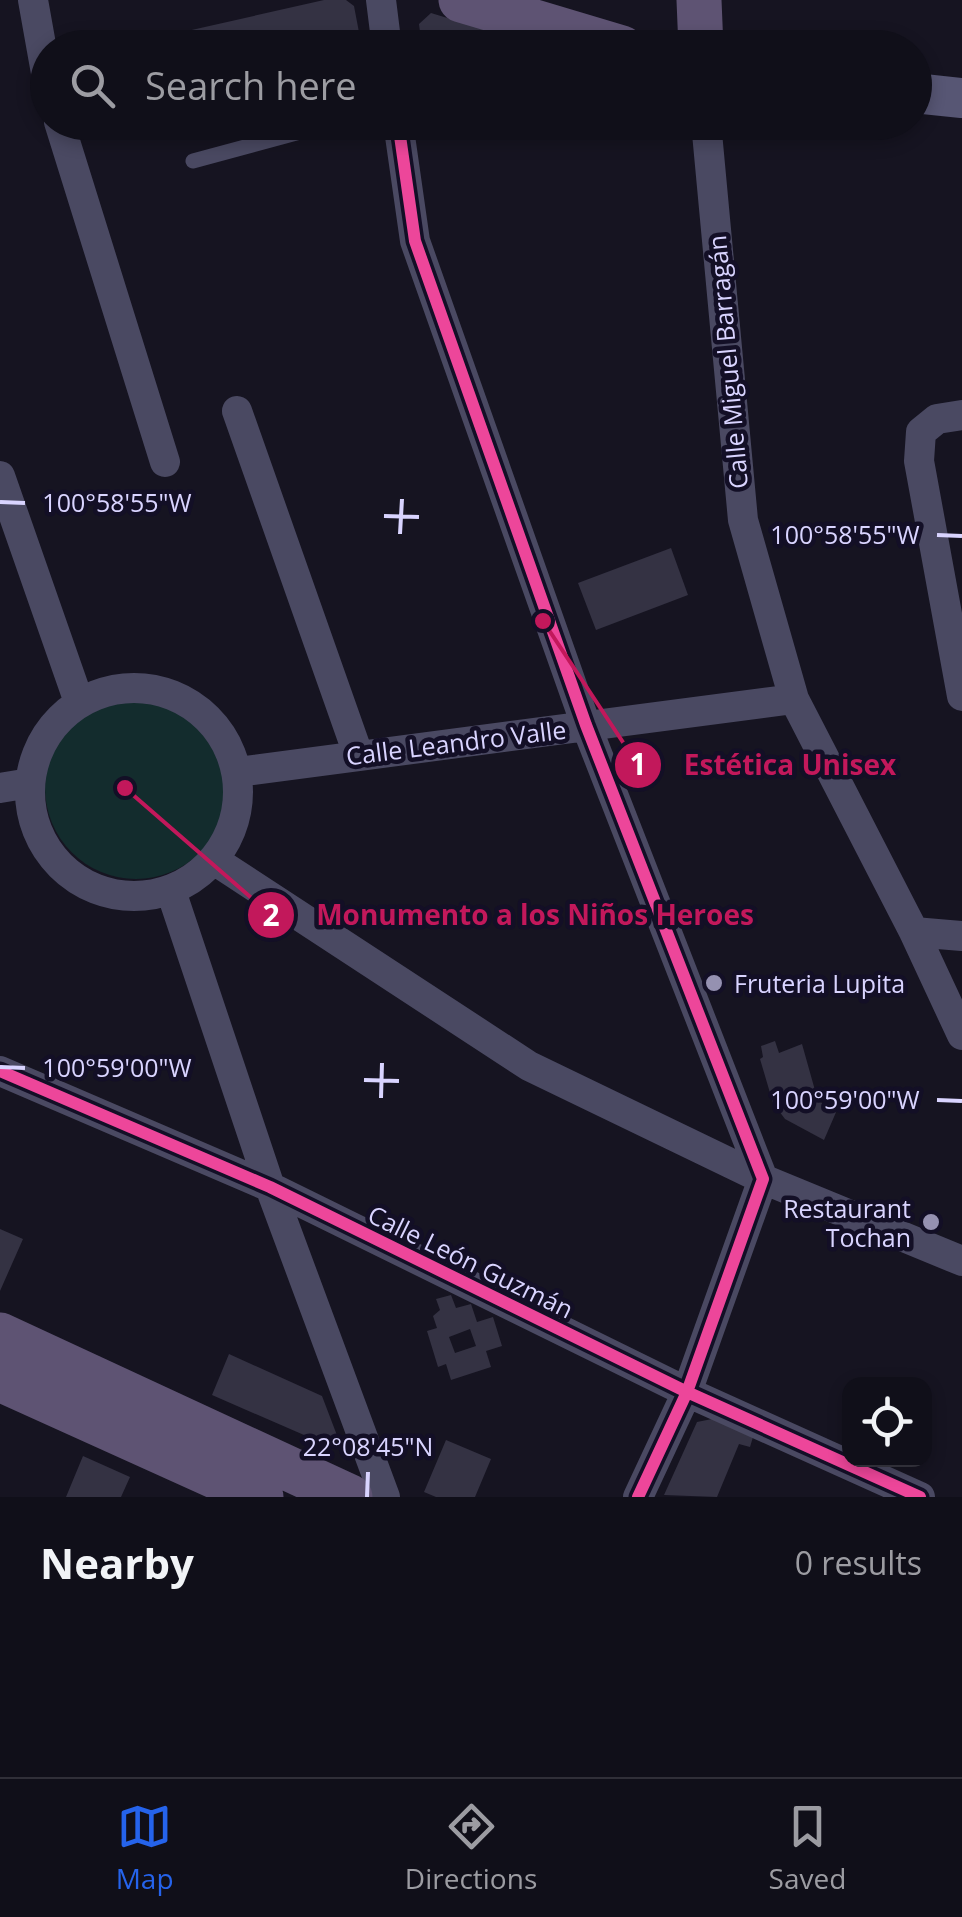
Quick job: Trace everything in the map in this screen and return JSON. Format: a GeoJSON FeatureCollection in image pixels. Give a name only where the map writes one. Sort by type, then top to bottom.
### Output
{"type":"FeatureCollection","features":[{"type":"Feature","properties":{"kind":"main road"},"geometry":{"type":"LineString","coordinates":[[460,0],[561,30]]}},
{"type":"Feature","properties":{"kind":"main road"},"geometry":{"type":"LineString","coordinates":[[700,0],[700,30]]}},
{"type":"Feature","properties":{"kind":"main road"},"geometry":{"type":"LineString","coordinates":[[932,95],[962,98]]}},
{"type":"Feature","properties":{"kind":"main road"},"geometry":{"type":"LineString","coordinates":[[0,1334],[350,1497]]}},
{"type":"Feature","properties":{"kind":"main road"},"geometry":{"type":"LineString","coordinates":[[0,1379],[261,1497]]}},
{"type":"Feature","properties":{"kind":"street"},"geometry":{"type":"LineString","coordinates":[[33,0],[38,30]]}},
{"type":"Feature","properties":{"kind":"street"},"geometry":{"type":"LineString","coordinates":[[381,0],[385,30]]}},
{"type":"Feature","properties":{"kind":"street"},"geometry":{"type":"LineString","coordinates":[[65,140],[165,462]]}},
{"type":"Feature","properties":{"kind":"street"},"geometry":{"type":"LineString","coordinates":[[401,140],[415,241],[586,725],[763,1179],[687,1392],[638,1497]]}},
{"type":"Feature","properties":{"kind":"street","name":"Calle Miguel Barragán"},"geometry":{"type":"LineString","coordinates":[[708,140],[743,520],[794,699],[914,932],[962,1036]]}},
{"type":"Feature","properties":{"kind":"street"},"geometry":{"type":"LineString","coordinates":[[237,411],[358,754]]}},
{"type":"Feature","properties":{"kind":"street"},"geometry":{"type":"LineString","coordinates":[[962,415],[937,418],[921,432],[920,461],[962,696]]}},
{"type":"Feature","properties":{"kind":"street"},"geometry":{"type":"LineString","coordinates":[[0,476],[80,702]]}},
{"type":"Feature","properties":{"kind":"street"},"geometry":{"type":"LineString","coordinates":[[141,686],[172,693],[203,712],[225,739],[237,772],[239,801],[233,828],[214,860],[198,876],[171,891],[130,897],[106,893],[76,879],[52,856],[15,786],[54,724],[80,702],[109,690],[141,686]]}},
{"type":"Feature","properties":{"kind":"street","name":"Calle Leandro Valle"},"geometry":{"type":"LineString","coordinates":[[237,772],[794,699]]}},
{"type":"Feature","properties":{"kind":"street"},"geometry":{"type":"LineString","coordinates":[[214,860],[529,1066],[763,1179],[962,1262]]}},
{"type":"Feature","properties":{"kind":"street"},"geometry":{"type":"LineString","coordinates":[[171,891],[270,1187],[385,1497]]}},
{"type":"Feature","properties":{"kind":"street"},"geometry":{"type":"LineString","coordinates":[[914,932],[962,936]]}},
{"type":"Feature","properties":{"kind":"street","name":"Calle León Guzmán"},"geometry":{"type":"LineString","coordinates":[[0,1071],[270,1187],[687,1392],[920,1497]]}},
{"type":"Feature","properties":{"kind":"lane"},"geometry":{"type":"LineString","coordinates":[[193,161],[271,140]]}},
{"type":"Feature","properties":{"kind":"green space"},"geometry":{"type":"Polygon","coordinates":[[[136,697],[171,704],[200,724],[220,753],[227,788],[220,823],[200,852],[171,872],[136,879],[101,872],[72,852],[52,823],[45,788],[52,753],[72,724],[101,704],[136,697]]]}},
{"type":"Feature","properties":{"kind":"building"},"geometry":{"type":"Polygon","coordinates":[[[324,0],[346,0],[354,6],[359,30],[192,30],[324,0]]]}},
{"type":"Feature","properties":{"kind":"building"},"geometry":{"type":"Polygon","coordinates":[[[431,13],[487,30],[420,30],[419,24],[431,13]]]}},
{"type":"Feature","properties":{"kind":"building"},"geometry":{"type":"Polygon","coordinates":[[[671,548],[688,595],[596,630],[578,583],[671,548]]]}},
{"type":"Feature","properties":{"kind":"building"},"geometry":{"type":"Polygon","coordinates":[[[775,1041],[779,1053],[802,1044],[818,1101],[837,1110],[824,1140],[785,1119],[773,1103],[760,1059],[761,1046],[775,1041]]]}},
{"type":"Feature","properties":{"kind":"building"},"geometry":{"type":"Polygon","coordinates":[[[0,1229],[23,1239],[0,1291],[0,1229]]]}},
{"type":"Feature","properties":{"kind":"building"},"geometry":{"type":"Polygon","coordinates":[[[451,1295],[456,1308],[471,1304],[477,1322],[493,1317],[502,1346],[486,1351],[491,1367],[451,1380],[446,1364],[438,1367],[427,1331],[437,1328],[433,1316],[440,1310],[436,1299],[451,1295]],[[470,1329],[449,1337],[455,1353],[476,1346],[470,1329]]]}},
{"type":"Feature","properties":{"kind":"building"},"geometry":{"type":"Polygon","coordinates":[[[229,1354],[322,1396],[338,1438],[327,1445],[212,1395],[229,1354]]]}},
{"type":"Feature","properties":{"kind":"building"},"geometry":{"type":"Polygon","coordinates":[[[717,1418],[753,1437],[750,1447],[739,1444],[717,1497],[664,1495],[697,1422],[717,1418]]]}},
{"type":"Feature","properties":{"kind":"building"},"geometry":{"type":"Polygon","coordinates":[[[446,1440],[491,1459],[475,1497],[436,1497],[424,1492],[446,1440]]]}},
{"type":"Feature","properties":{"kind":"building"},"geometry":{"type":"Polygon","coordinates":[[[83,1456],[130,1477],[121,1497],[66,1497],[83,1456]]]}},
{"type":"Feature","properties":{"kind":"cycle path"},"geometry":{"type":"LineString","coordinates":[[401,140],[415,241],[586,725],[763,1179],[687,1392],[638,1497]]}},
{"type":"Feature","properties":{"kind":"cycle path"},"geometry":{"type":"LineString","coordinates":[[0,1071],[270,1187],[687,1392],[920,1497]]}},
{"type":"Feature","properties":{"kind":"place","name":"Estética Unisex"},"geometry":{"type":"Point","coordinates":[543,621]}},
{"type":"Feature","properties":{"kind":"place","name":"Monumento a los Niños Heroes"},"geometry":{"type":"Point","coordinates":[125,788]}},
{"type":"Feature","properties":{"kind":"place","name":"Fruteria Lupita"},"geometry":{"type":"Point","coordinates":[714,983]}},
{"type":"Feature","properties":{"kind":"place","name":"Restaurant Tochan"},"geometry":{"type":"Point","coordinates":[931,1222]}}]}
